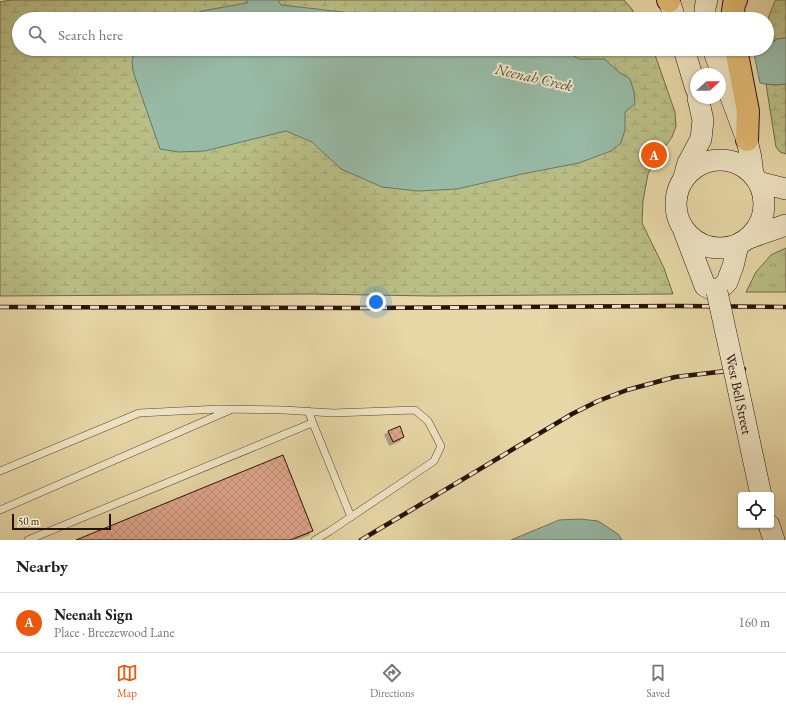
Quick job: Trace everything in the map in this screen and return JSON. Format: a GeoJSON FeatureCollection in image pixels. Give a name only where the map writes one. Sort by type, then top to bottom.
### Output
{"type":"FeatureCollection","features":[{"type":"Feature","properties":{"kind":"highway"},"geometry":{"type":"LineString","coordinates":[[733,12],[736,0]]}},
{"type":"Feature","properties":{"kind":"highway"},"geometry":{"type":"LineString","coordinates":[[737,56],[748,111],[747,140]]}},
{"type":"Feature","properties":{"kind":"main road"},"geometry":{"type":"LineString","coordinates":[[706,12],[707,0]]}},
{"type":"Feature","properties":{"kind":"main road"},"geometry":{"type":"LineString","coordinates":[[686,56],[690,69]]}},
{"type":"Feature","properties":{"kind":"main road"},"geometry":{"type":"LineString","coordinates":[[699,104],[703,120],[701,139],[688,163],[678,191],[676,204],[677,217],[705,286],[717,292],[727,282],[744,242],[759,226],[764,212],[764,196],[756,178],[747,140],[716,56]]}},
{"type":"Feature","properties":{"kind":"main road"},"geometry":{"type":"LineString","coordinates":[[683,179],[693,169],[704,163],[717,160],[730,161],[743,166],[756,178],[786,189]]}},
{"type":"Feature","properties":{"kind":"main road"},"geometry":{"type":"LineString","coordinates":[[683,229],[691,238],[702,245],[714,248],[726,248],[786,225]]}},
{"type":"Feature","properties":{"kind":"main road","name":"West Bell Street"},"geometry":{"type":"LineString","coordinates":[[717,292],[759,492]]}},
{"type":"Feature","properties":{"kind":"main road"},"geometry":{"type":"LineString","coordinates":[[770,528],[774,540]]}},
{"type":"Feature","properties":{"kind":"lane"},"geometry":{"type":"LineString","coordinates":[[0,472],[139,414],[219,409],[284,410],[332,413],[415,410],[428,421],[440,446],[434,461],[315,540]]}},
{"type":"Feature","properties":{"kind":"lane"},"geometry":{"type":"LineString","coordinates":[[0,510],[232,409]]}},
{"type":"Feature","properties":{"kind":"lane"},"geometry":{"type":"LineString","coordinates":[[308,411],[351,517]]}},
{"type":"Feature","properties":{"kind":"lane"},"geometry":{"type":"LineString","coordinates":[[28,540],[312,423]]}},
{"type":"Feature","properties":{"kind":"green space"},"geometry":{"type":"Polygon","coordinates":[[[11,0],[624,0],[634,12],[12,12],[12,56],[655,56],[675,112],[676,126],[672,137],[653,164],[648,174],[643,201],[642,223],[664,268],[673,294],[431,296],[311,294],[0,296],[0,2],[11,0]]]}},
{"type":"Feature","properties":{"kind":"green space"},"geometry":{"type":"Polygon","coordinates":[[[786,0],[786,38],[777,39],[774,41],[774,12],[771,12],[775,1],[786,0]]]}},
{"type":"Feature","properties":{"kind":"green space"},"geometry":{"type":"Polygon","coordinates":[[[766,84],[786,84],[786,154],[780,152],[776,147],[766,84]]]}},
{"type":"Feature","properties":{"kind":"green space"},"geometry":{"type":"Polygon","coordinates":[[[786,248],[786,292],[746,292],[756,272],[771,255],[786,248]]]}},
{"type":"Feature","properties":{"kind":"water"},"geometry":{"type":"Polygon","coordinates":[[[248,0],[278,0],[281,5],[342,12],[200,12],[247,3],[248,0]]]}},
{"type":"Feature","properties":{"kind":"water"},"geometry":{"type":"Polygon","coordinates":[[[786,38],[786,84],[773,85],[760,83],[754,56],[774,56],[774,41],[777,39],[786,38]]]}},
{"type":"Feature","properties":{"kind":"water","name":"Neenah Creek"},"geometry":{"type":"Polygon","coordinates":[[[133,56],[574,56],[579,59],[604,59],[630,79],[634,92],[635,104],[625,112],[625,130],[621,143],[611,151],[579,163],[457,189],[418,191],[382,187],[341,169],[312,142],[286,131],[205,151],[179,152],[160,149],[133,71],[132,60],[133,56]]]}},
{"type":"Feature","properties":{"kind":"water"},"geometry":{"type":"Polygon","coordinates":[[[580,519],[598,521],[618,534],[622,540],[511,540],[559,520],[580,519]]]}},
{"type":"Feature","properties":{"kind":"building"},"geometry":{"type":"Polygon","coordinates":[[[400,426],[404,437],[393,442],[388,431],[400,426]]]}},
{"type":"Feature","properties":{"kind":"building"},"geometry":{"type":"Polygon","coordinates":[[[283,455],[313,531],[290,540],[76,540],[283,455]]]}},
{"type":"Feature","properties":{"kind":"railway"},"geometry":{"type":"LineString","coordinates":[[0,307],[786,307]]}},
{"type":"Feature","properties":{"kind":"railway"},"geometry":{"type":"LineString","coordinates":[[361,540],[572,414],[598,401],[627,390],[675,377],[744,369]]}},
{"type":"Feature","properties":{"kind":"place","name":"Neenah Sign"},"geometry":{"type":"Point","coordinates":[654,155]}}]}
